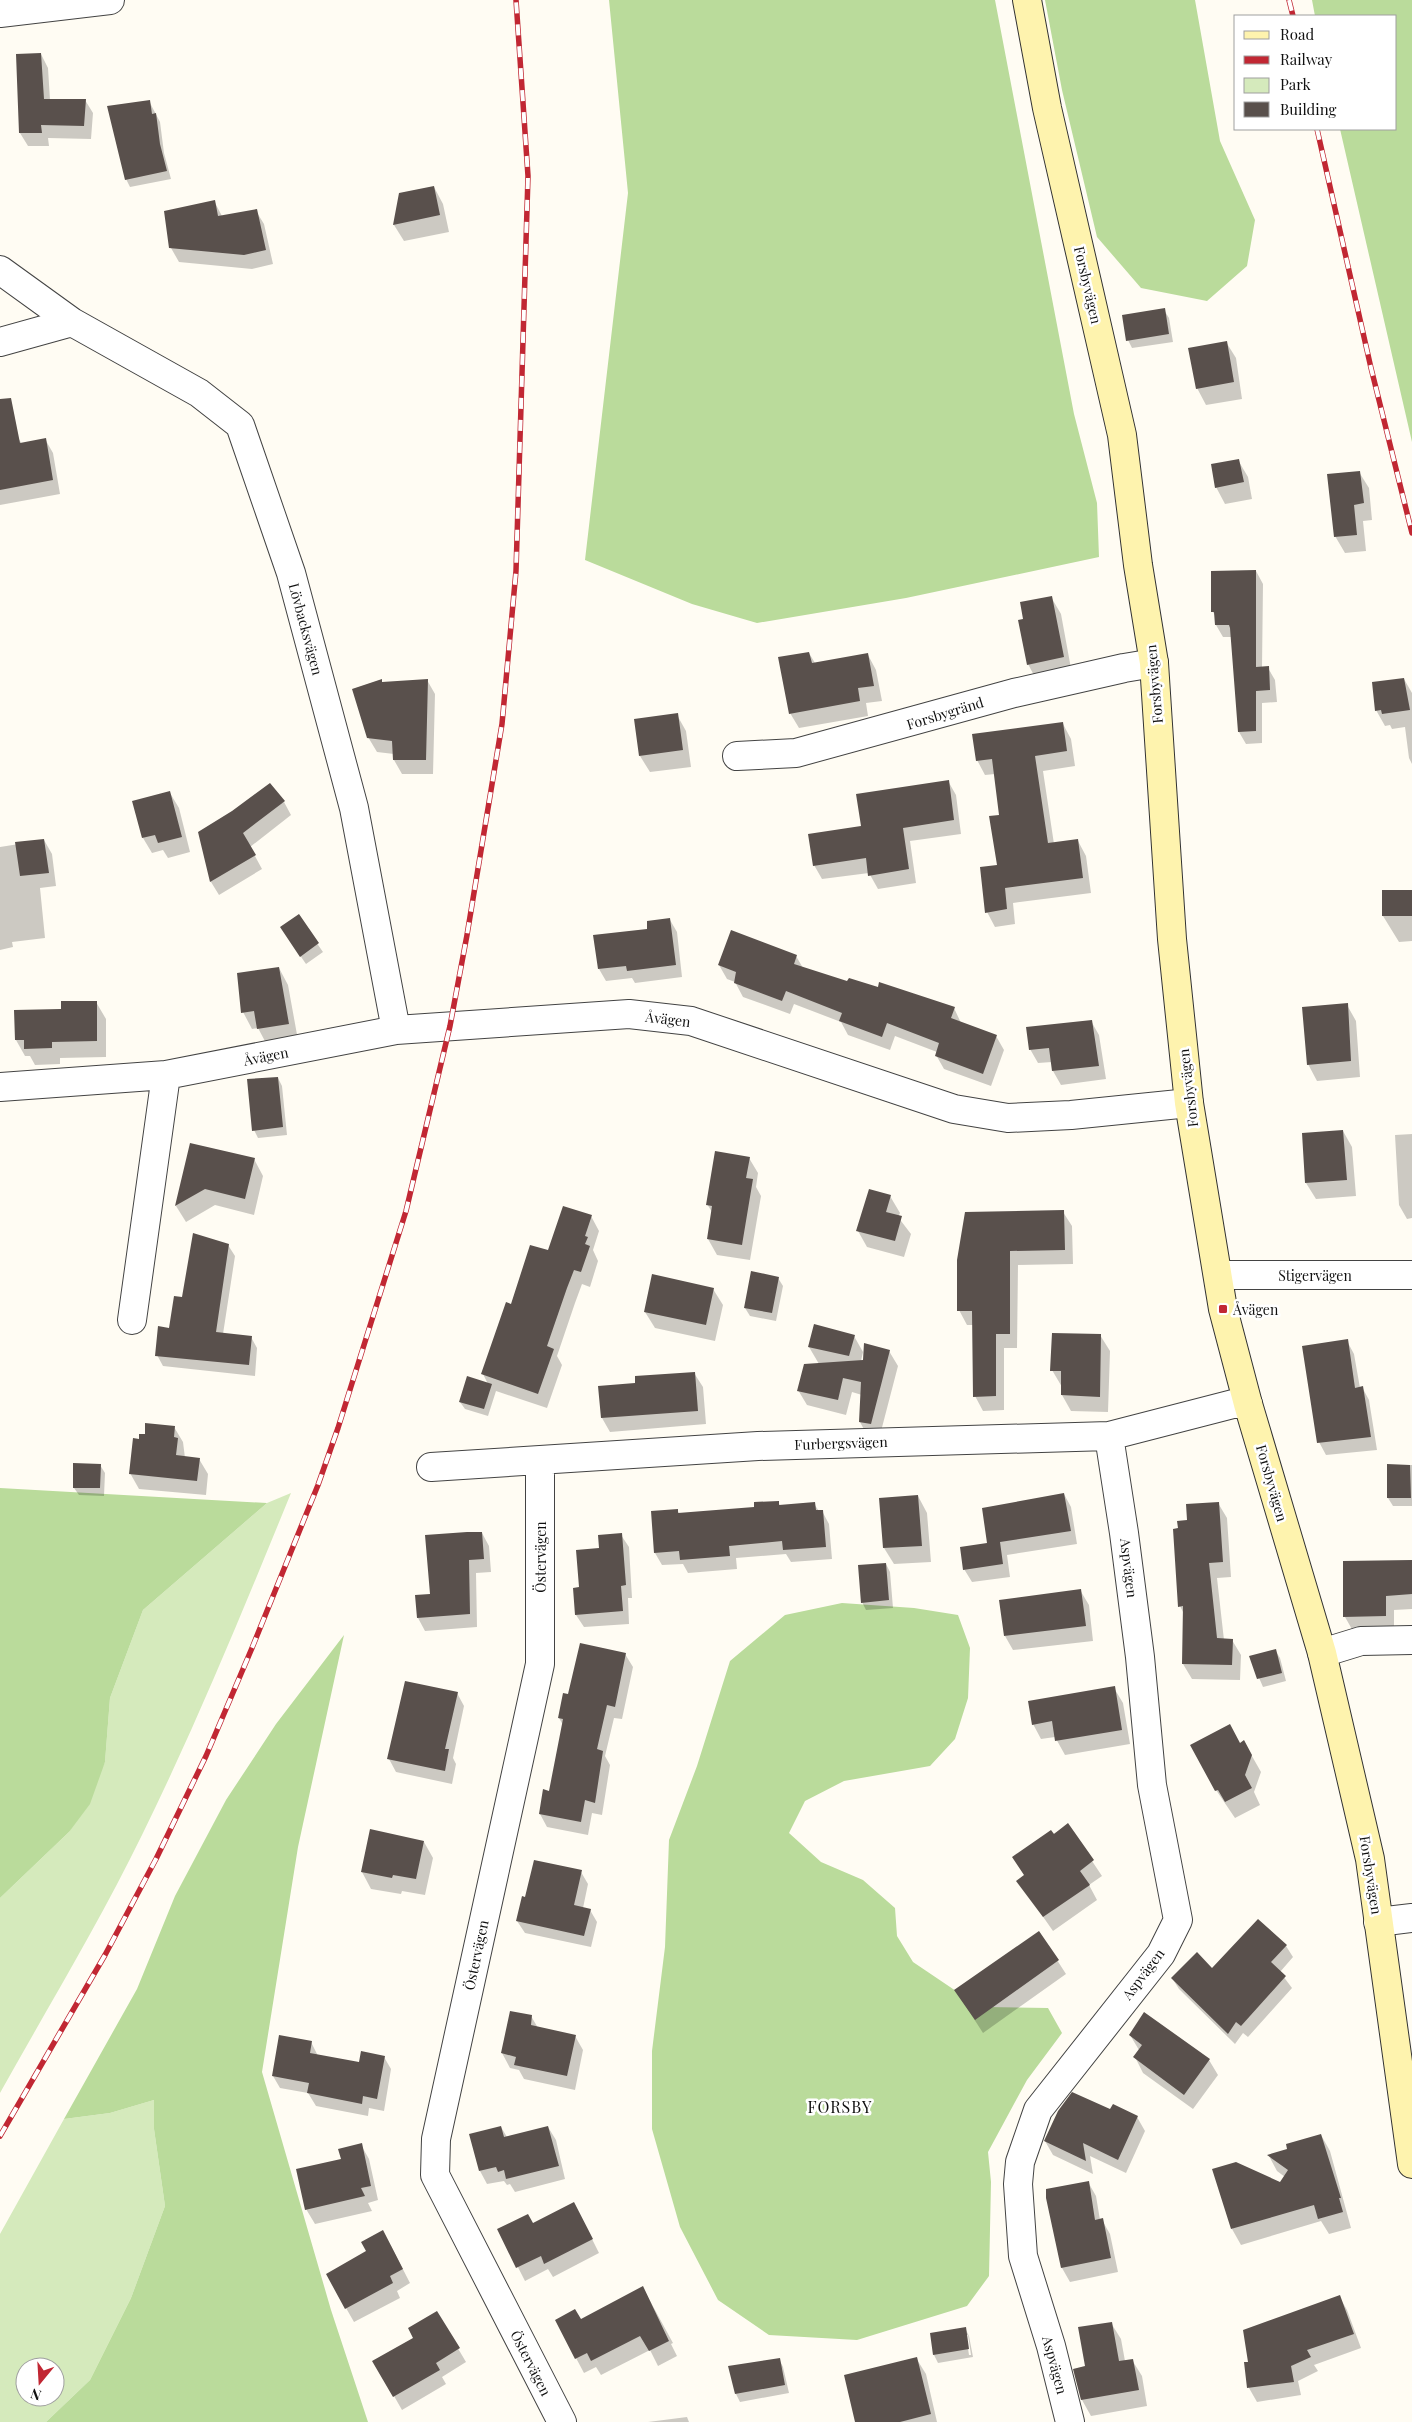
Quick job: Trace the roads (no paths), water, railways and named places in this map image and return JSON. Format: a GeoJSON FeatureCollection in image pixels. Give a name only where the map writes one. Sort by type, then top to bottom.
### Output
{"type":"FeatureCollection","features":[{"type":"Feature","properties":{"kind":"street"},"geometry":{"type":"LineString","coordinates":[[0,13],[110,0]]}},
{"type":"Feature","properties":{"kind":"street","name":"Forsbyvägen"},"geometry":{"type":"LineString","coordinates":[[1027,0],[1047,108],[1122,435],[1138,565],[1154,663],[1172,940],[1189,1103],[1223,1309],[1248,1404],[1322,1653],[1370,1859],[1378,1922],[1408,2103],[1412,2164]]}},
{"type":"Feature","properties":{"kind":"street","name":"Lövbacksvägen"},"geometry":{"type":"LineString","coordinates":[[0,270],[72,322],[199,393],[240,425],[291,573],[354,808],[396,1030]]}},
{"type":"Feature","properties":{"kind":"street"},"geometry":{"type":"LineString","coordinates":[[0,342],[72,322]]}},
{"type":"Feature","properties":{"kind":"street","name":"Forsbygränd"},"geometry":{"type":"LineString","coordinates":[[737,756],[796,753],[1014,693],[1154,663]]}},
{"type":"Feature","properties":{"kind":"street","name":"Åvägen"},"geometry":{"type":"LineString","coordinates":[[0,1087],[166,1075],[396,1030],[629,1014],[691,1021],[954,1109],[1008,1118],[1071,1115],[1189,1103]]}},
{"type":"Feature","properties":{"kind":"street"},"geometry":{"type":"LineString","coordinates":[[132,1320],[166,1075]]}},
{"type":"Feature","properties":{"kind":"street","name":"Stigervägen"},"geometry":{"type":"LineString","coordinates":[[1218,1275],[1412,1275]]}},
{"type":"Feature","properties":{"kind":"street","name":"Furbergsvägen"},"geometry":{"type":"LineString","coordinates":[[431,1467],[758,1446],[1109,1436],[1233,1404],[1248,1404]]}},
{"type":"Feature","properties":{"kind":"street","name":"Aspvägen"},"geometry":{"type":"LineString","coordinates":[[1070,2422],[1051,2346],[1023,2256],[1018,2184],[1020,2162],[1038,2110],[1161,1954],[1178,1920],[1152,1785],[1140,1657],[1109,1436]]}},
{"type":"Feature","properties":{"kind":"street","name":"Östervägen"},"geometry":{"type":"LineString","coordinates":[[540,1460],[540,1664],[436,2139],[435,2175],[562,2422]]}},
{"type":"Feature","properties":{"kind":"street"},"geometry":{"type":"LineString","coordinates":[[1322,1653],[1361,1642],[1412,1640]]}},
{"type":"Feature","properties":{"kind":"street"},"geometry":{"type":"LineString","coordinates":[[1378,1922],[1412,1918]]}},
{"type":"Feature","properties":{"kind":"railway"},"geometry":{"type":"LineString","coordinates":[[0,2136],[105,1955],[156,1859],[206,1756],[318,1485],[338,1428],[406,1211],[450,1026],[467,935],[502,724],[516,571],[528,176],[516,0]]}},
{"type":"Feature","properties":{"kind":"railway"},"geometry":{"type":"LineString","coordinates":[[1289,0],[1293,15]]}},
{"type":"Feature","properties":{"kind":"railway"},"geometry":{"type":"LineString","coordinates":[[1317,130],[1371,368],[1412,533]]}},
{"type":"Feature","properties":{"kind":"place","name":"Åvägen"},"geometry":{"type":"Point","coordinates":[1223,1309]}},
{"type":"Feature","properties":{"kind":"district","name":"FORSBY"},"geometry":{"type":"Point","coordinates":[840,2106]}}]}
